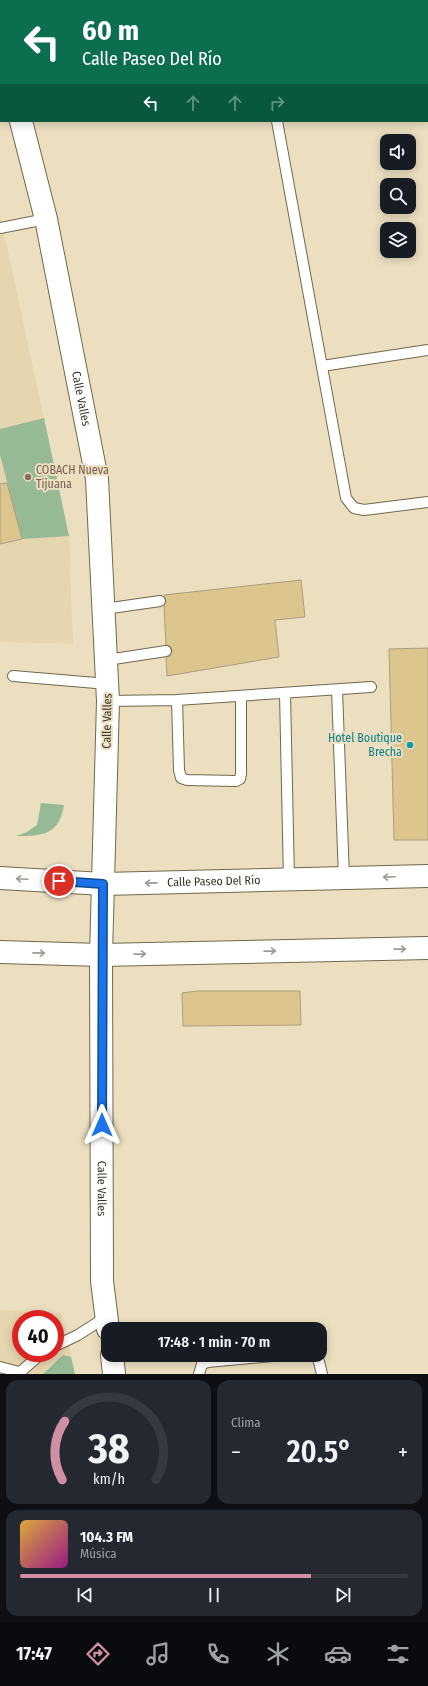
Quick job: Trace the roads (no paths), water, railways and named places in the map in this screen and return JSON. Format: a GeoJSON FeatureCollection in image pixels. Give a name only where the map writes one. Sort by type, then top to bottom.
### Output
{"type":"FeatureCollection","features":[{"type":"Feature","properties":{"kind":"street","name":"Calle Valles"},"geometry":{"type":"LineString","coordinates":[[21,122],[46,219],[97,479],[108,692],[101,955],[102,1281],[107,1322]]}},
{"type":"Feature","properties":{"kind":"street","name":"Calle Paseo Del Río"},"geometry":{"type":"LineString","coordinates":[[0,878],[103,884],[428,876]]}},
{"type":"Feature","properties":{"kind":"street"},"geometry":{"type":"LineString","coordinates":[[0,952],[101,955],[428,948]]}},
{"type":"Feature","properties":{"kind":"street"},"geometry":{"type":"LineString","coordinates":[[113,1362],[114,1374]]}},
{"type":"Feature","properties":{"kind":"lane"},"geometry":{"type":"LineString","coordinates":[[278,122],[346,498],[354,508],[364,510],[428,502]]}},
{"type":"Feature","properties":{"kind":"lane"},"geometry":{"type":"LineString","coordinates":[[0,228],[46,219]]}},
{"type":"Feature","properties":{"kind":"lane"},"geometry":{"type":"LineString","coordinates":[[322,366],[428,350]]}},
{"type":"Feature","properties":{"kind":"lane"},"geometry":{"type":"LineString","coordinates":[[104,609],[160,601]]}},
{"type":"Feature","properties":{"kind":"lane"},"geometry":{"type":"LineString","coordinates":[[107,660],[166,651]]}},
{"type":"Feature","properties":{"kind":"lane"},"geometry":{"type":"LineString","coordinates":[[13,676],[108,692],[177,700],[371,687]]}},
{"type":"Feature","properties":{"kind":"lane"},"geometry":{"type":"LineString","coordinates":[[337,690],[344,878]]}},
{"type":"Feature","properties":{"kind":"lane"},"geometry":{"type":"LineString","coordinates":[[284,693],[289,880]]}},
{"type":"Feature","properties":{"kind":"lane"},"geometry":{"type":"LineString","coordinates":[[177,700],[179,770],[181,778],[187,780],[236,780],[240,779],[241,774],[241,696]]}},
{"type":"Feature","properties":{"kind":"lane"},"geometry":{"type":"LineString","coordinates":[[64,1342],[101,1325]]}},
{"type":"Feature","properties":{"kind":"lane"},"geometry":{"type":"LineString","coordinates":[[0,1367],[18,1373],[31,1362]]}},
{"type":"Feature","properties":{"kind":"lane"},"geometry":{"type":"LineString","coordinates":[[199,1374],[202,1364],[208,1362]]}},
{"type":"Feature","properties":{"kind":"lane"},"geometry":{"type":"LineString","coordinates":[[319,1362],[322,1374]]}},
{"type":"Feature","properties":{"kind":"place","name":"COBACH Nueva Tijuana"},"geometry":{"type":"Point","coordinates":[28,477]}},
{"type":"Feature","properties":{"kind":"place","name":"Hotel Boutique Brecha"},"geometry":{"type":"Point","coordinates":[410,745]}}]}
